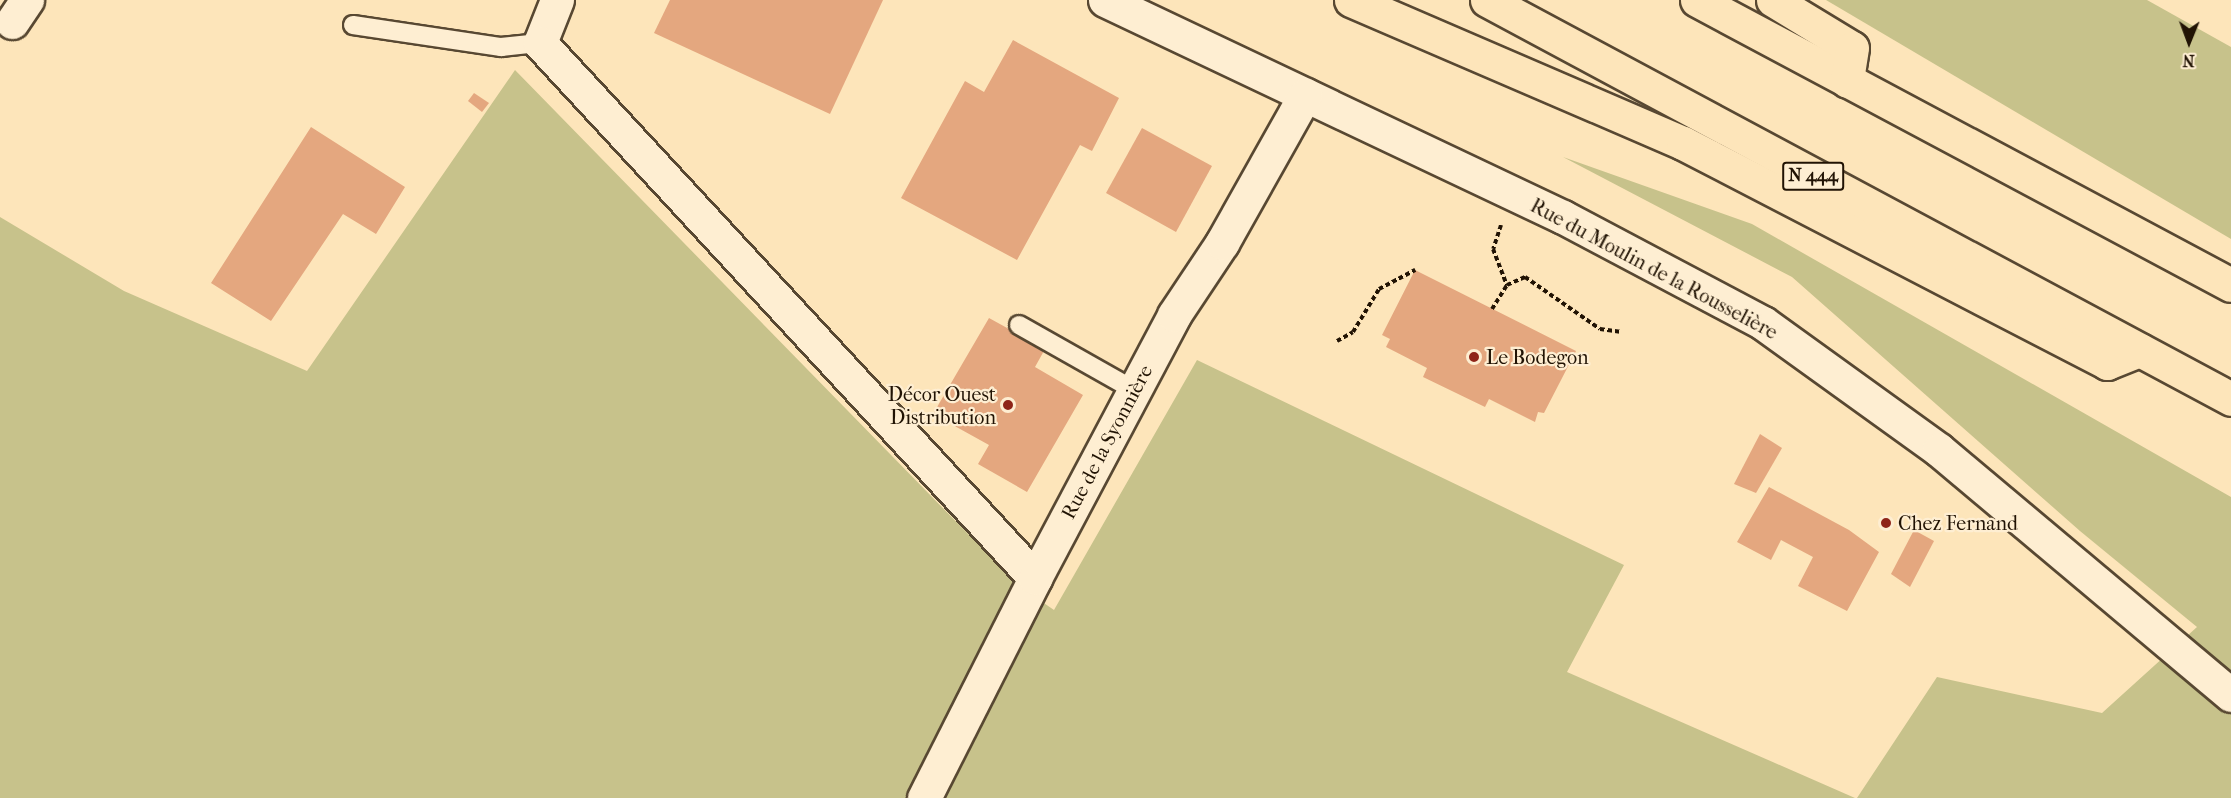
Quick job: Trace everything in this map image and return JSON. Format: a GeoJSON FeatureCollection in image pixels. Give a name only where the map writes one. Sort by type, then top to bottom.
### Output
{"type":"FeatureCollection","features":[{"type":"Feature","properties":{"kind":"highway"},"geometry":{"type":"LineString","coordinates":[[1351,0],[1683,143],[2107,363],[2140,350]]}},
{"type":"Feature","properties":{"kind":"highway","name":"N 444"},"geometry":{"type":"LineString","coordinates":[[1487,0],[2231,399]]}},
{"type":"Feature","properties":{"kind":"highway"},"geometry":{"type":"LineString","coordinates":[[1696,0],[2231,285]]}},
{"type":"Feature","properties":{"kind":"highway"},"geometry":{"type":"LineString","coordinates":[[1773,0],[1852,48],[1847,81]]}},
{"type":"Feature","properties":{"kind":"street"},"geometry":{"type":"LineString","coordinates":[[557,0],[540,43],[1035,578]]}},
{"type":"Feature","properties":{"kind":"street","name":"Rue du Moulin de la Rousselière"},"geometry":{"type":"LineString","coordinates":[[1105,0],[1514,194],[1763,323],[1939,450],[2231,695]]}},
{"type":"Feature","properties":{"kind":"street","name":"Rue de la Syonnière"},"geometry":{"type":"LineString","coordinates":[[924,798],[1035,578],[1174,315],[1222,243],[1305,95]]}},
{"type":"Feature","properties":{"kind":"lane"},"geometry":{"type":"LineString","coordinates":[[353,25],[501,47],[540,43]]}},
{"type":"Feature","properties":{"kind":"lane"},"geometry":{"type":"LineString","coordinates":[[1019,325],[1134,390]]}},
{"type":"Feature","properties":{"kind":"path"},"geometry":{"type":"LineString","coordinates":[[1507,285],[1493,249],[1514,194]]}},
{"type":"Feature","properties":{"kind":"path"},"geometry":{"type":"LineString","coordinates":[[1336,341],[1353,332],[1379,290],[1415,270]]}},
{"type":"Feature","properties":{"kind":"path"},"geometry":{"type":"LineString","coordinates":[[1491,309],[1507,285],[1525,277],[1600,329],[1622,332]]}},
{"type":"Feature","properties":{"kind":"shaded area"},"geometry":{"type":"Polygon","coordinates":[[[1826,0],[2147,0],[2231,47],[2231,239],[1826,0]]]}},
{"type":"Feature","properties":{"kind":"shaded area"},"geometry":{"type":"Polygon","coordinates":[[[515,70],[1019,586],[1054,610],[1197,360],[1624,565],[1567,672],[1855,798],[0,798],[0,217],[124,291],[307,371],[515,70]]]}},
{"type":"Feature","properties":{"kind":"shaded area"},"geometry":{"type":"Polygon","coordinates":[[[1563,157],[1752,224],[2231,497],[2231,798],[1857,798],[1937,677],[2102,713],[2197,627],[2080,531],[1792,277],[1563,157]]]}},
{"type":"Feature","properties":{"kind":"building"},"geometry":{"type":"Polygon","coordinates":[[[670,0],[883,0],[830,114],[654,33],[670,0]]]}},
{"type":"Feature","properties":{"kind":"building"},"geometry":{"type":"Polygon","coordinates":[[[1013,40],[1119,98],[1092,151],[1080,145],[1017,260],[901,198],[965,81],[984,92],[1013,40]]]}},
{"type":"Feature","properties":{"kind":"building"},"geometry":{"type":"Polygon","coordinates":[[[474,93],[489,103],[482,112],[468,101],[474,93]]]}},
{"type":"Feature","properties":{"kind":"building"},"geometry":{"type":"Polygon","coordinates":[[[311,127],[405,187],[376,234],[343,214],[271,321],[211,283],[311,127]]]}},
{"type":"Feature","properties":{"kind":"building"},"geometry":{"type":"Polygon","coordinates":[[[1142,128],[1212,166],[1176,232],[1106,193],[1142,128]]]}},
{"type":"Feature","properties":{"kind":"building"},"geometry":{"type":"Polygon","coordinates":[[[1415,270],[1576,351],[1544,413],[1538,412],[1535,422],[1489,399],[1485,407],[1423,377],[1427,368],[1386,347],[1390,339],[1382,335],[1415,270]]]}},
{"type":"Feature","properties":{"kind":"building","name":"Décor Ouest Distribution"},"geometry":{"type":"Polygon","coordinates":[[[989,318],[1045,349],[1035,367],[1083,395],[1027,492],[978,464],[989,445],[933,414],[989,318]]]}},
{"type":"Feature","properties":{"kind":"building"},"geometry":{"type":"Polygon","coordinates":[[[1760,434],[1782,448],[1756,493],[1734,484],[1760,434]]]}},
{"type":"Feature","properties":{"kind":"building"},"geometry":{"type":"Polygon","coordinates":[[[1769,487],[1849,530],[1879,552],[1847,611],[1798,586],[1813,557],[1781,540],[1771,560],[1737,542],[1769,487]]]}},
{"type":"Feature","properties":{"kind":"building"},"geometry":{"type":"Polygon","coordinates":[[[1914,530],[1934,541],[1910,587],[1891,574],[1914,530]]]}},
{"type":"Feature","properties":{"kind":"place","name":"Le Bodegon"},"geometry":{"type":"Point","coordinates":[1474,357]}},
{"type":"Feature","properties":{"kind":"place","name":"Décor Ouest Distribution"},"geometry":{"type":"Point","coordinates":[1008,405]}},
{"type":"Feature","properties":{"kind":"place","name":"Chez Fernand"},"geometry":{"type":"Point","coordinates":[1886,523]}}]}
